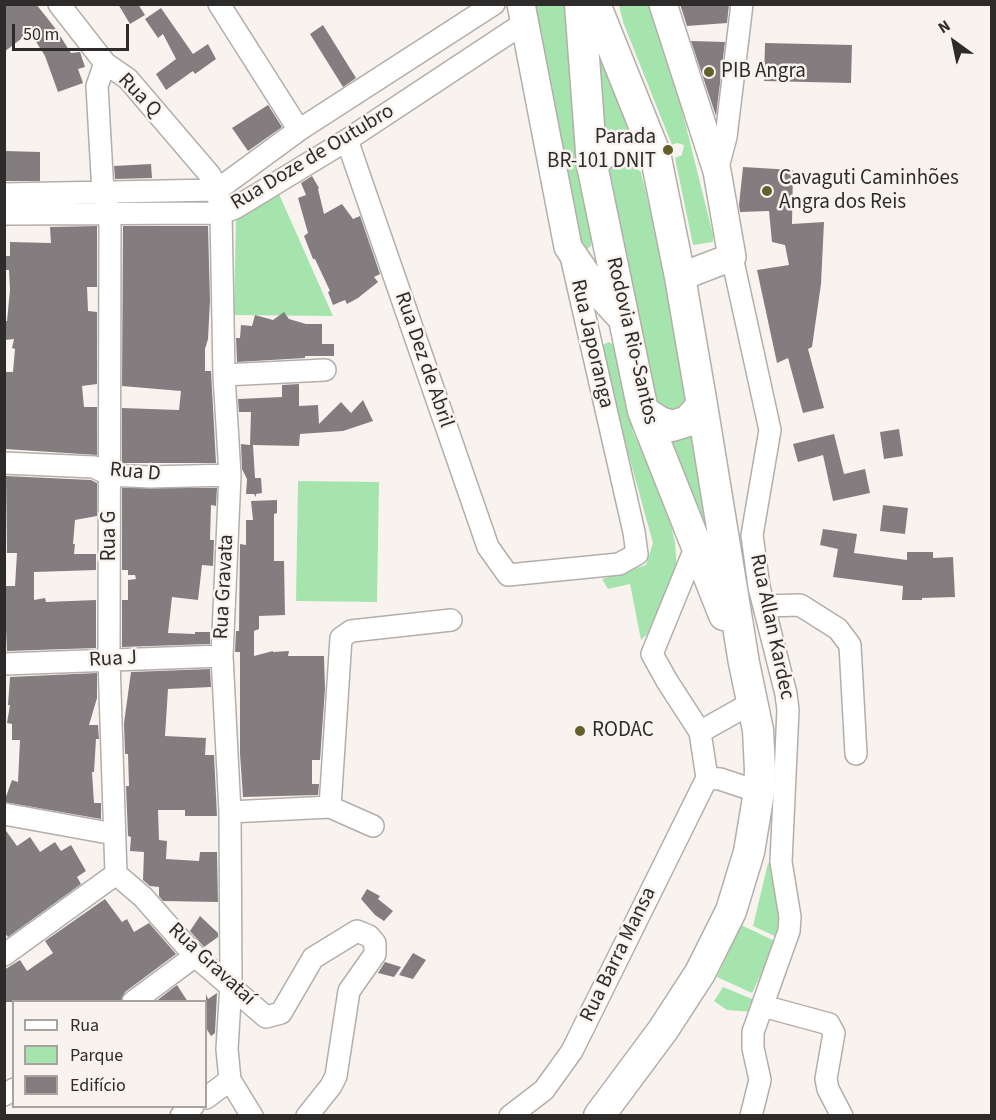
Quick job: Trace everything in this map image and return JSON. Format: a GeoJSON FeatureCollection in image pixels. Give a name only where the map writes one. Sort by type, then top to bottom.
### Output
{"type":"FeatureCollection","features":[{"type":"Feature","properties":{"kind":"highway","name":"Rodovia Rio-Santos"},"geometry":{"type":"LineString","coordinates":[[580,4],[592,165],[643,411],[744,663]]}},
{"type":"Feature","properties":{"kind":"highway","name":"Rodovia Rio-Santos"},"geometry":{"type":"LineString","coordinates":[[596,4],[655,153],[680,277],[744,663],[758,730],[759,792],[749,852],[731,911],[721,932],[700,973],[663,1030],[599,1116]]}},
{"type":"Feature","properties":{"kind":"highway"},"geometry":{"type":"LineString","coordinates":[[592,165],[606,150],[630,146],[655,153]]}},
{"type":"Feature","properties":{"kind":"highway"},"geometry":{"type":"LineString","coordinates":[[643,411],[660,422],[672,426],[688,421],[702,405]]}},
{"type":"Feature","properties":{"kind":"main road"},"geometry":{"type":"LineString","coordinates":[[663,4],[717,171],[732,257],[680,277]]}},
{"type":"Feature","properties":{"kind":"main road","name":"Rua Japoranga"},"geometry":{"type":"LineString","coordinates":[[522,14],[568,247]]}},
{"type":"Feature","properties":{"kind":"main road"},"geometry":{"type":"LineString","coordinates":[[568,247],[602,297],[626,323]]}},
{"type":"Feature","properties":{"kind":"street","name":"Rua Q"},"geometry":{"type":"LineString","coordinates":[[59,4],[105,63],[128,79],[210,175],[217,190]]}},
{"type":"Feature","properties":{"kind":"street"},"geometry":{"type":"LineString","coordinates":[[219,4],[299,130]]}},
{"type":"Feature","properties":{"kind":"street","name":"Rua Doze de Outubro"},"geometry":{"type":"LineString","coordinates":[[4,194],[217,190],[299,130],[494,4]]}},
{"type":"Feature","properties":{"kind":"street"},"geometry":{"type":"LineString","coordinates":[[717,171],[726,137],[742,4]]}},
{"type":"Feature","properties":{"kind":"street","name":"Rua Doze de Outubro"},"geometry":{"type":"LineString","coordinates":[[4,214],[221,213],[235,208],[347,140],[522,14]]}},
{"type":"Feature","properties":{"kind":"street","name":"Rua G"},"geometry":{"type":"LineString","coordinates":[[105,63],[97,86],[103,193],[110,214],[109,660],[116,874]]}},
{"type":"Feature","properties":{"kind":"street","name":"Rua Dez de Abril"},"geometry":{"type":"LineString","coordinates":[[347,140],[488,547],[508,575]]}},
{"type":"Feature","properties":{"kind":"street"},"geometry":{"type":"LineString","coordinates":[[257,160],[273,185]]}},
{"type":"Feature","properties":{"kind":"street","name":"Rua Gravata"},"geometry":{"type":"LineString","coordinates":[[217,190],[221,213],[224,375],[230,475],[222,656],[230,812],[231,984],[227,1049],[230,1080]]}},
{"type":"Feature","properties":{"kind":"street","name":"Rua Japoranga"},"geometry":{"type":"LineString","coordinates":[[508,575],[620,564],[637,555],[634,532],[568,247]]}},
{"type":"Feature","properties":{"kind":"street","name":"Rua Allan Kardec"},"geometry":{"type":"LineString","coordinates":[[732,257],[770,430],[752,535],[759,586],[788,710],[782,862],[790,917],[789,930],[753,1032],[753,1048],[760,1080],[751,1116]]}},
{"type":"Feature","properties":{"kind":"street"},"geometry":{"type":"LineString","coordinates":[[224,375],[325,369]]}},
{"type":"Feature","properties":{"kind":"street","name":"Rua D"},"geometry":{"type":"LineString","coordinates":[[4,463],[94,467],[110,475],[230,475]]}},
{"type":"Feature","properties":{"kind":"street"},"geometry":{"type":"LineString","coordinates":[[696,546],[652,654],[700,732],[707,778],[720,779],[759,792]]}},
{"type":"Feature","properties":{"kind":"street"},"geometry":{"type":"LineString","coordinates":[[765,606],[800,605],[838,629],[850,645],[856,754]]}},
{"type":"Feature","properties":{"kind":"street"},"geometry":{"type":"LineString","coordinates":[[330,807],[341,638],[351,631],[450,620]]}},
{"type":"Feature","properties":{"kind":"street","name":"Rua J"},"geometry":{"type":"LineString","coordinates":[[4,664],[222,656]]}},
{"type":"Feature","properties":{"kind":"street"},"geometry":{"type":"LineString","coordinates":[[700,732],[753,702]]}},
{"type":"Feature","properties":{"kind":"street","name":"Rua Barra Mansa"},"geometry":{"type":"LineString","coordinates":[[510,1116],[533,1101],[544,1090],[572,1051],[707,778]]}},
{"type":"Feature","properties":{"kind":"street"},"geometry":{"type":"LineString","coordinates":[[230,812],[330,807],[373,826]]}},
{"type":"Feature","properties":{"kind":"street"},"geometry":{"type":"LineString","coordinates":[[4,814],[114,834]]}},
{"type":"Feature","properties":{"kind":"street"},"geometry":{"type":"LineString","coordinates":[[4,955],[116,874]]}},
{"type":"Feature","properties":{"kind":"street","name":"Rua Gravataí"},"geometry":{"type":"LineString","coordinates":[[116,874],[143,897],[195,956],[231,984],[266,1017],[281,1013],[313,958],[329,946],[357,931],[369,936],[375,944],[375,954],[349,991],[336,1076],[331,1086],[307,1116]]}},
{"type":"Feature","properties":{"kind":"street"},"geometry":{"type":"LineString","coordinates":[[136,1000],[195,956]]}},
{"type":"Feature","properties":{"kind":"street"},"geometry":{"type":"LineString","coordinates":[[763,1006],[825,1021],[832,1028],[834,1033],[826,1079],[828,1089],[842,1116]]}},
{"type":"Feature","properties":{"kind":"street"},"geometry":{"type":"LineString","coordinates":[[207,1097],[230,1080],[252,1116]]}},
{"type":"Feature","properties":{"kind":"green space"},"geometry":{"type":"Polygon","coordinates":[[[527,5],[568,5],[575,101],[576,158],[592,236],[591,246],[587,249],[581,245],[527,5]]]}},
{"type":"Feature","properties":{"kind":"green space"},"geometry":{"type":"Polygon","coordinates":[[[619,5],[656,5],[713,242],[693,245],[675,158],[682,155],[684,145],[677,143],[672,145],[623,22],[619,5]]]}},
{"type":"Feature","properties":{"kind":"green space"},"geometry":{"type":"Polygon","coordinates":[[[590,10],[634,134],[595,141],[590,10]]]}},
{"type":"Feature","properties":{"kind":"green space"},"geometry":{"type":"Polygon","coordinates":[[[618,164],[631,164],[641,172],[663,264],[689,402],[678,416],[653,403],[604,176],[610,168],[618,164]]]}},
{"type":"Feature","properties":{"kind":"green space"},"geometry":{"type":"Polygon","coordinates":[[[279,194],[333,316],[234,315],[236,216],[279,194]]]}},
{"type":"Feature","properties":{"kind":"green space"},"geometry":{"type":"Polygon","coordinates":[[[609,342],[618,348],[633,432],[666,504],[675,542],[677,573],[652,629],[641,640],[630,584],[608,589],[602,579],[646,565],[653,543],[601,355],[602,345],[609,342]]]}},
{"type":"Feature","properties":{"kind":"green space"},"geometry":{"type":"Polygon","coordinates":[[[699,428],[719,577],[663,440],[676,441],[687,437],[699,428]]]}},
{"type":"Feature","properties":{"kind":"green space"},"geometry":{"type":"Polygon","coordinates":[[[298,481],[379,482],[377,602],[296,601],[298,481]]]}},
{"type":"Feature","properties":{"kind":"green space"},"geometry":{"type":"Polygon","coordinates":[[[768,863],[778,863],[788,897],[779,938],[753,926],[768,863]]]}},
{"type":"Feature","properties":{"kind":"green space"},"geometry":{"type":"Polygon","coordinates":[[[741,925],[777,942],[752,993],[717,977],[741,925]]]}},
{"type":"Feature","properties":{"kind":"green space"},"geometry":{"type":"Polygon","coordinates":[[[723,987],[757,1001],[753,1012],[727,1010],[714,1001],[723,987]]]}},
{"type":"Feature","properties":{"kind":"building"},"geometry":{"type":"Polygon","coordinates":[[[4,4],[36,4],[71,53],[80,52],[85,67],[78,69],[83,83],[58,92],[45,56],[30,32],[4,52],[4,4]]]}},
{"type":"Feature","properties":{"kind":"building"},"geometry":{"type":"Polygon","coordinates":[[[118,4],[138,4],[145,15],[130,24],[118,4]]]}},
{"type":"Feature","properties":{"kind":"building"},"geometry":{"type":"Polygon","coordinates":[[[680,4],[729,4],[727,23],[687,26],[680,4]]]}},
{"type":"Feature","properties":{"kind":"building"},"geometry":{"type":"Polygon","coordinates":[[[161,8],[193,54],[208,44],[216,59],[195,74],[193,71],[166,90],[156,74],[176,59],[163,34],[158,38],[145,19],[161,8]]]}},
{"type":"Feature","properties":{"kind":"building"},"geometry":{"type":"Polygon","coordinates":[[[323,25],[356,78],[343,87],[310,34],[323,25]]]}},
{"type":"Feature","properties":{"kind":"building"},"geometry":{"type":"Polygon","coordinates":[[[691,41],[725,42],[716,116],[691,41]]]}},
{"type":"Feature","properties":{"kind":"building"},"geometry":{"type":"Polygon","coordinates":[[[765,43],[852,45],[851,83],[764,81],[765,43]]]}},
{"type":"Feature","properties":{"kind":"building"},"geometry":{"type":"Polygon","coordinates":[[[268,105],[282,127],[248,151],[232,128],[268,105]]]}},
{"type":"Feature","properties":{"kind":"building"},"geometry":{"type":"Polygon","coordinates":[[[4,151],[40,152],[40,181],[4,181],[4,151]]]}},
{"type":"Feature","properties":{"kind":"building"},"geometry":{"type":"Polygon","coordinates":[[[151,164],[152,178],[115,179],[114,166],[151,164]]]}},
{"type":"Feature","properties":{"kind":"building"},"geometry":{"type":"Polygon","coordinates":[[[743,167],[793,170],[792,224],[824,222],[821,284],[812,347],[808,349],[824,408],[803,413],[788,358],[777,363],[757,270],[789,265],[785,245],[772,242],[769,211],[740,212],[743,167]]]}},
{"type":"Feature","properties":{"kind":"building"},"geometry":{"type":"Polygon","coordinates":[[[312,176],[319,188],[324,214],[342,204],[353,219],[360,216],[380,274],[374,277],[378,282],[347,304],[345,300],[333,305],[328,292],[330,291],[304,236],[308,233],[298,198],[306,195],[301,183],[312,176]]]}},
{"type":"Feature","properties":{"kind":"building"},"geometry":{"type":"Polygon","coordinates":[[[97,226],[97,287],[87,287],[88,311],[97,312],[97,384],[82,386],[84,407],[97,407],[97,455],[5,449],[4,372],[13,372],[15,349],[12,348],[14,339],[4,340],[4,321],[7,321],[10,290],[9,270],[5,270],[6,256],[10,256],[10,242],[51,243],[50,227],[97,226]]]}},
{"type":"Feature","properties":{"kind":"building"},"geometry":{"type":"Polygon","coordinates":[[[123,226],[208,226],[210,301],[205,371],[211,371],[216,463],[122,463],[122,408],[179,410],[181,391],[122,386],[123,226]]]}},
{"type":"Feature","properties":{"kind":"building"},"geometry":{"type":"Polygon","coordinates":[[[284,312],[289,319],[306,324],[322,324],[322,344],[334,344],[334,356],[237,362],[236,338],[240,338],[241,325],[252,326],[255,315],[273,320],[284,312]]]}},
{"type":"Feature","properties":{"kind":"building"},"geometry":{"type":"Polygon","coordinates":[[[299,384],[299,406],[318,405],[319,424],[341,402],[351,413],[363,400],[373,421],[343,431],[300,434],[299,446],[253,445],[255,478],[261,478],[262,493],[256,494],[256,497],[254,494],[246,494],[247,479],[242,469],[241,444],[250,445],[251,412],[239,412],[238,399],[282,397],[282,385],[299,384]]]}},
{"type":"Feature","properties":{"kind":"building"},"geometry":{"type":"Polygon","coordinates":[[[899,429],[903,456],[884,459],[880,432],[899,429]]]}},
{"type":"Feature","properties":{"kind":"building"},"geometry":{"type":"Polygon","coordinates":[[[834,434],[844,474],[865,469],[870,493],[833,501],[823,455],[798,462],[793,444],[834,434]]]}},
{"type":"Feature","properties":{"kind":"building"},"geometry":{"type":"Polygon","coordinates":[[[6,476],[91,480],[97,483],[97,516],[75,520],[73,544],[75,544],[74,554],[96,554],[96,570],[34,572],[34,600],[45,598],[46,602],[96,600],[96,648],[7,651],[4,586],[15,586],[17,553],[7,553],[6,476]]]}},
{"type":"Feature","properties":{"kind":"building"},"geometry":{"type":"Polygon","coordinates":[[[122,488],[217,488],[216,506],[211,505],[210,540],[214,540],[213,566],[202,565],[198,600],[172,597],[168,633],[210,632],[210,644],[122,647],[122,600],[128,600],[128,580],[136,579],[135,575],[128,575],[128,570],[122,570],[122,488]]]}},
{"type":"Feature","properties":{"kind":"building"},"geometry":{"type":"Polygon","coordinates":[[[277,500],[277,513],[274,514],[274,561],[284,561],[285,615],[259,616],[259,629],[254,631],[254,656],[273,651],[289,651],[288,656],[324,656],[325,689],[320,760],[312,760],[312,784],[319,784],[318,795],[243,797],[240,754],[240,652],[235,652],[236,631],[239,631],[240,544],[246,545],[246,520],[253,520],[251,501],[277,500]]]}},
{"type":"Feature","properties":{"kind":"building"},"geometry":{"type":"Polygon","coordinates":[[[883,505],[908,508],[905,534],[880,531],[883,505]]]}},
{"type":"Feature","properties":{"kind":"building"},"geometry":{"type":"Polygon","coordinates":[[[823,529],[857,534],[854,553],[907,560],[907,552],[933,552],[933,558],[953,557],[955,597],[902,600],[903,586],[833,577],[838,549],[820,545],[823,529]]]}},
{"type":"Feature","properties":{"kind":"building"},"geometry":{"type":"Polygon","coordinates":[[[210,669],[211,687],[168,689],[165,736],[206,738],[205,755],[214,755],[217,816],[185,816],[185,810],[158,810],[159,840],[167,841],[166,859],[199,861],[200,852],[217,852],[218,902],[163,901],[159,896],[159,887],[150,886],[143,880],[144,852],[130,851],[131,837],[128,836],[126,786],[129,786],[128,754],[125,754],[124,723],[131,672],[210,669]]]}},
{"type":"Feature","properties":{"kind":"building"},"geometry":{"type":"Polygon","coordinates":[[[97,673],[97,698],[89,725],[98,725],[99,739],[96,739],[94,772],[92,772],[94,803],[101,803],[101,819],[4,802],[12,780],[18,782],[20,740],[12,740],[12,724],[7,723],[10,705],[8,705],[10,677],[97,673]]]}},
{"type":"Feature","properties":{"kind":"building"},"geometry":{"type":"Polygon","coordinates":[[[4,828],[17,846],[30,837],[40,852],[55,842],[61,851],[71,845],[86,871],[77,877],[81,884],[8,937],[4,932],[4,828]]]}},
{"type":"Feature","properties":{"kind":"building"},"geometry":{"type":"Polygon","coordinates":[[[367,889],[380,896],[378,899],[393,911],[384,921],[375,915],[361,899],[367,889]]]}},
{"type":"Feature","properties":{"kind":"building"},"geometry":{"type":"Polygon","coordinates":[[[105,899],[122,922],[127,919],[134,932],[149,923],[176,954],[125,992],[122,1000],[12,1000],[12,1002],[4,1002],[4,970],[20,960],[27,971],[53,953],[45,941],[105,899]]]}},
{"type":"Feature","properties":{"kind":"building"},"geometry":{"type":"Polygon","coordinates":[[[200,916],[218,933],[218,937],[204,947],[190,931],[200,916]]]}},
{"type":"Feature","properties":{"kind":"building"},"geometry":{"type":"Polygon","coordinates":[[[413,953],[426,960],[413,979],[399,975],[413,953]]]}},
{"type":"Feature","properties":{"kind":"building"},"geometry":{"type":"Polygon","coordinates":[[[385,962],[401,967],[394,977],[378,973],[385,962]]]}},
{"type":"Feature","properties":{"kind":"building"},"geometry":{"type":"Polygon","coordinates":[[[177,985],[187,1000],[158,1000],[177,985]]]}},
{"type":"Feature","properties":{"kind":"building"},"geometry":{"type":"Polygon","coordinates":[[[217,993],[215,1033],[211,1036],[207,1030],[206,994],[208,999],[217,993]]]}},
{"type":"Feature","properties":{"kind":"place","name":"PIB Angra"},"geometry":{"type":"Point","coordinates":[709,72]}},
{"type":"Feature","properties":{"kind":"place","name":"Parada BR-101 DNIT"},"geometry":{"type":"Point","coordinates":[668,150]}},
{"type":"Feature","properties":{"kind":"place","name":"Cavaguti Caminhões Angra dos Reis"},"geometry":{"type":"Point","coordinates":[767,191]}},
{"type":"Feature","properties":{"kind":"place","name":"RODAC"},"geometry":{"type":"Point","coordinates":[580,731]}}]}
